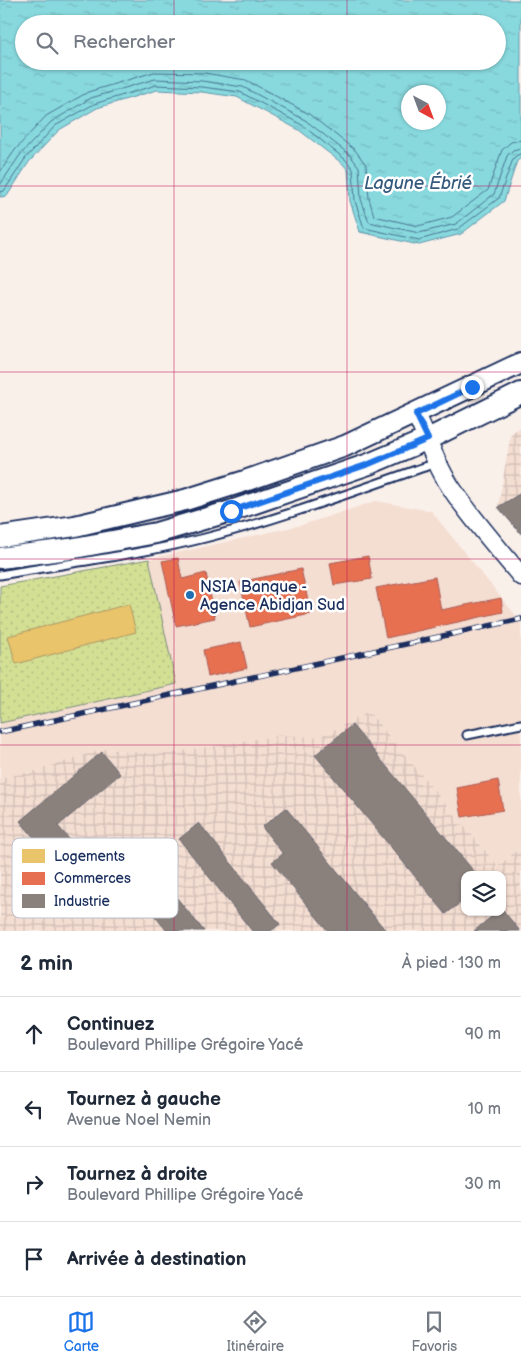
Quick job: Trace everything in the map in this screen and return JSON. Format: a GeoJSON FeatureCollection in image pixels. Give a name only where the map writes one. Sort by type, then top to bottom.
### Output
{"type":"FeatureCollection","features":[{"type":"Feature","properties":{"kind":"main road"},"geometry":{"type":"LineString","coordinates":[[0,537],[75,526],[185,500],[306,461],[345,446],[416,414],[521,363]]}},
{"type":"Feature","properties":{"kind":"main road"},"geometry":{"type":"LineString","coordinates":[[0,558],[69,549],[156,533],[231,511],[369,464],[428,439],[521,393]]}},
{"type":"Feature","properties":{"kind":"street"},"geometry":{"type":"LineString","coordinates":[[416,414],[428,439],[436,463],[451,488],[521,576]]}},
{"type":"Feature","properties":{"kind":"lane"},"geometry":{"type":"LineString","coordinates":[[0,575],[147,550],[205,538],[290,513],[436,463]]}},
{"type":"Feature","properties":{"kind":"lane"},"geometry":{"type":"LineString","coordinates":[[467,734],[521,724]]}},
{"type":"Feature","properties":{"kind":"shaded area"},"geometry":{"type":"Polygon","coordinates":[[[521,427],[521,534],[498,507],[511,433],[521,427]]]}},
{"type":"Feature","properties":{"kind":"shaded area"},"geometry":{"type":"Polygon","coordinates":[[[376,501],[431,511],[521,622],[521,847],[498,866],[369,712],[319,737],[281,735],[163,754],[103,749],[35,771],[0,778],[0,723],[176,684],[149,559],[302,525],[376,501]]]}},
{"type":"Feature","properties":{"kind":"shaded area"},"geometry":{"type":"Polygon","coordinates":[[[369,712],[498,866],[521,847],[521,931],[0,931],[0,778],[35,771],[103,749],[163,754],[281,735],[319,737],[369,712]]]}},
{"type":"Feature","properties":{"kind":"green space"},"geometry":{"type":"Polygon","coordinates":[[[149,559],[176,684],[0,723],[0,586],[149,559]]]}},
{"type":"Feature","properties":{"kind":"water","name":"Lagune Ébrié"},"geometry":{"type":"Polygon","coordinates":[[[0,0],[521,0],[521,158],[517,161],[504,201],[461,234],[419,245],[360,232],[350,201],[348,170],[343,164],[299,130],[237,97],[202,92],[157,90],[97,108],[59,130],[29,162],[7,196],[0,197],[0,0]]]}},
{"type":"Feature","properties":{"kind":"building: Logements"},"geometry":{"type":"Polygon","coordinates":[[[129,604],[136,632],[16,664],[8,636],[129,604]]]}},
{"type":"Feature","properties":{"kind":"building: Commerces"},"geometry":{"type":"Polygon","coordinates":[[[368,556],[372,579],[334,585],[330,563],[368,556]]]}},
{"type":"Feature","properties":{"kind":"building: Commerces"},"geometry":{"type":"Polygon","coordinates":[[[178,558],[182,579],[206,573],[215,618],[176,626],[162,561],[178,558]]]}},
{"type":"Feature","properties":{"kind":"building: Commerces"},"geometry":{"type":"Polygon","coordinates":[[[301,569],[311,614],[250,627],[240,582],[301,569]]]}},
{"type":"Feature","properties":{"kind":"building: Commerces"},"geometry":{"type":"Polygon","coordinates":[[[435,577],[441,610],[501,598],[503,612],[386,638],[376,588],[435,577]]]}},
{"type":"Feature","properties":{"kind":"building: Commerces"},"geometry":{"type":"Polygon","coordinates":[[[241,642],[247,668],[208,677],[203,650],[241,642]]]}},
{"type":"Feature","properties":{"kind":"building: Commerces"},"geometry":{"type":"Polygon","coordinates":[[[498,780],[503,810],[462,817],[457,788],[498,780]]]}},
{"type":"Feature","properties":{"kind":"building: Industrie"},"geometry":{"type":"Polygon","coordinates":[[[521,493],[521,534],[498,507],[521,493]]]}},
{"type":"Feature","properties":{"kind":"building: Industrie"},"geometry":{"type":"Polygon","coordinates":[[[352,725],[474,871],[461,871],[461,902],[446,914],[315,755],[352,725]]]}},
{"type":"Feature","properties":{"kind":"building: Industrie"},"geometry":{"type":"Polygon","coordinates":[[[102,752],[120,774],[58,826],[68,838],[34,838],[20,821],[102,752]]]}},
{"type":"Feature","properties":{"kind":"building: Industrie"},"geometry":{"type":"Polygon","coordinates":[[[286,808],[386,931],[328,931],[272,862],[283,854],[262,827],[286,808]]]}},
{"type":"Feature","properties":{"kind":"building: Industrie"},"geometry":{"type":"Polygon","coordinates":[[[199,823],[280,924],[271,931],[252,931],[179,839],[199,823]]]}},
{"type":"Feature","properties":{"kind":"building: Industrie"},"geometry":{"type":"Polygon","coordinates":[[[178,899],[204,931],[167,931],[156,918],[178,918],[178,899]]]}},
{"type":"Feature","properties":{"kind":"building: Industrie"},"geometry":{"type":"Polygon","coordinates":[[[506,914],[520,931],[474,931],[492,916],[506,916],[506,914]]]}},
{"type":"Feature","properties":{"kind":"railway"},"geometry":{"type":"LineString","coordinates":[[0,732],[521,619]]}},
{"type":"Feature","properties":{"kind":"place","name":"NSIA Banque - Agence Abidjan Sud"},"geometry":{"type":"Point","coordinates":[190,595]}},
{"type":"Feature","properties":{"kind":"route"},"geometry":{"type":"LineString","coordinates":[[231,511],[369,464],[428,439],[416,414],[472,387]]}}]}
